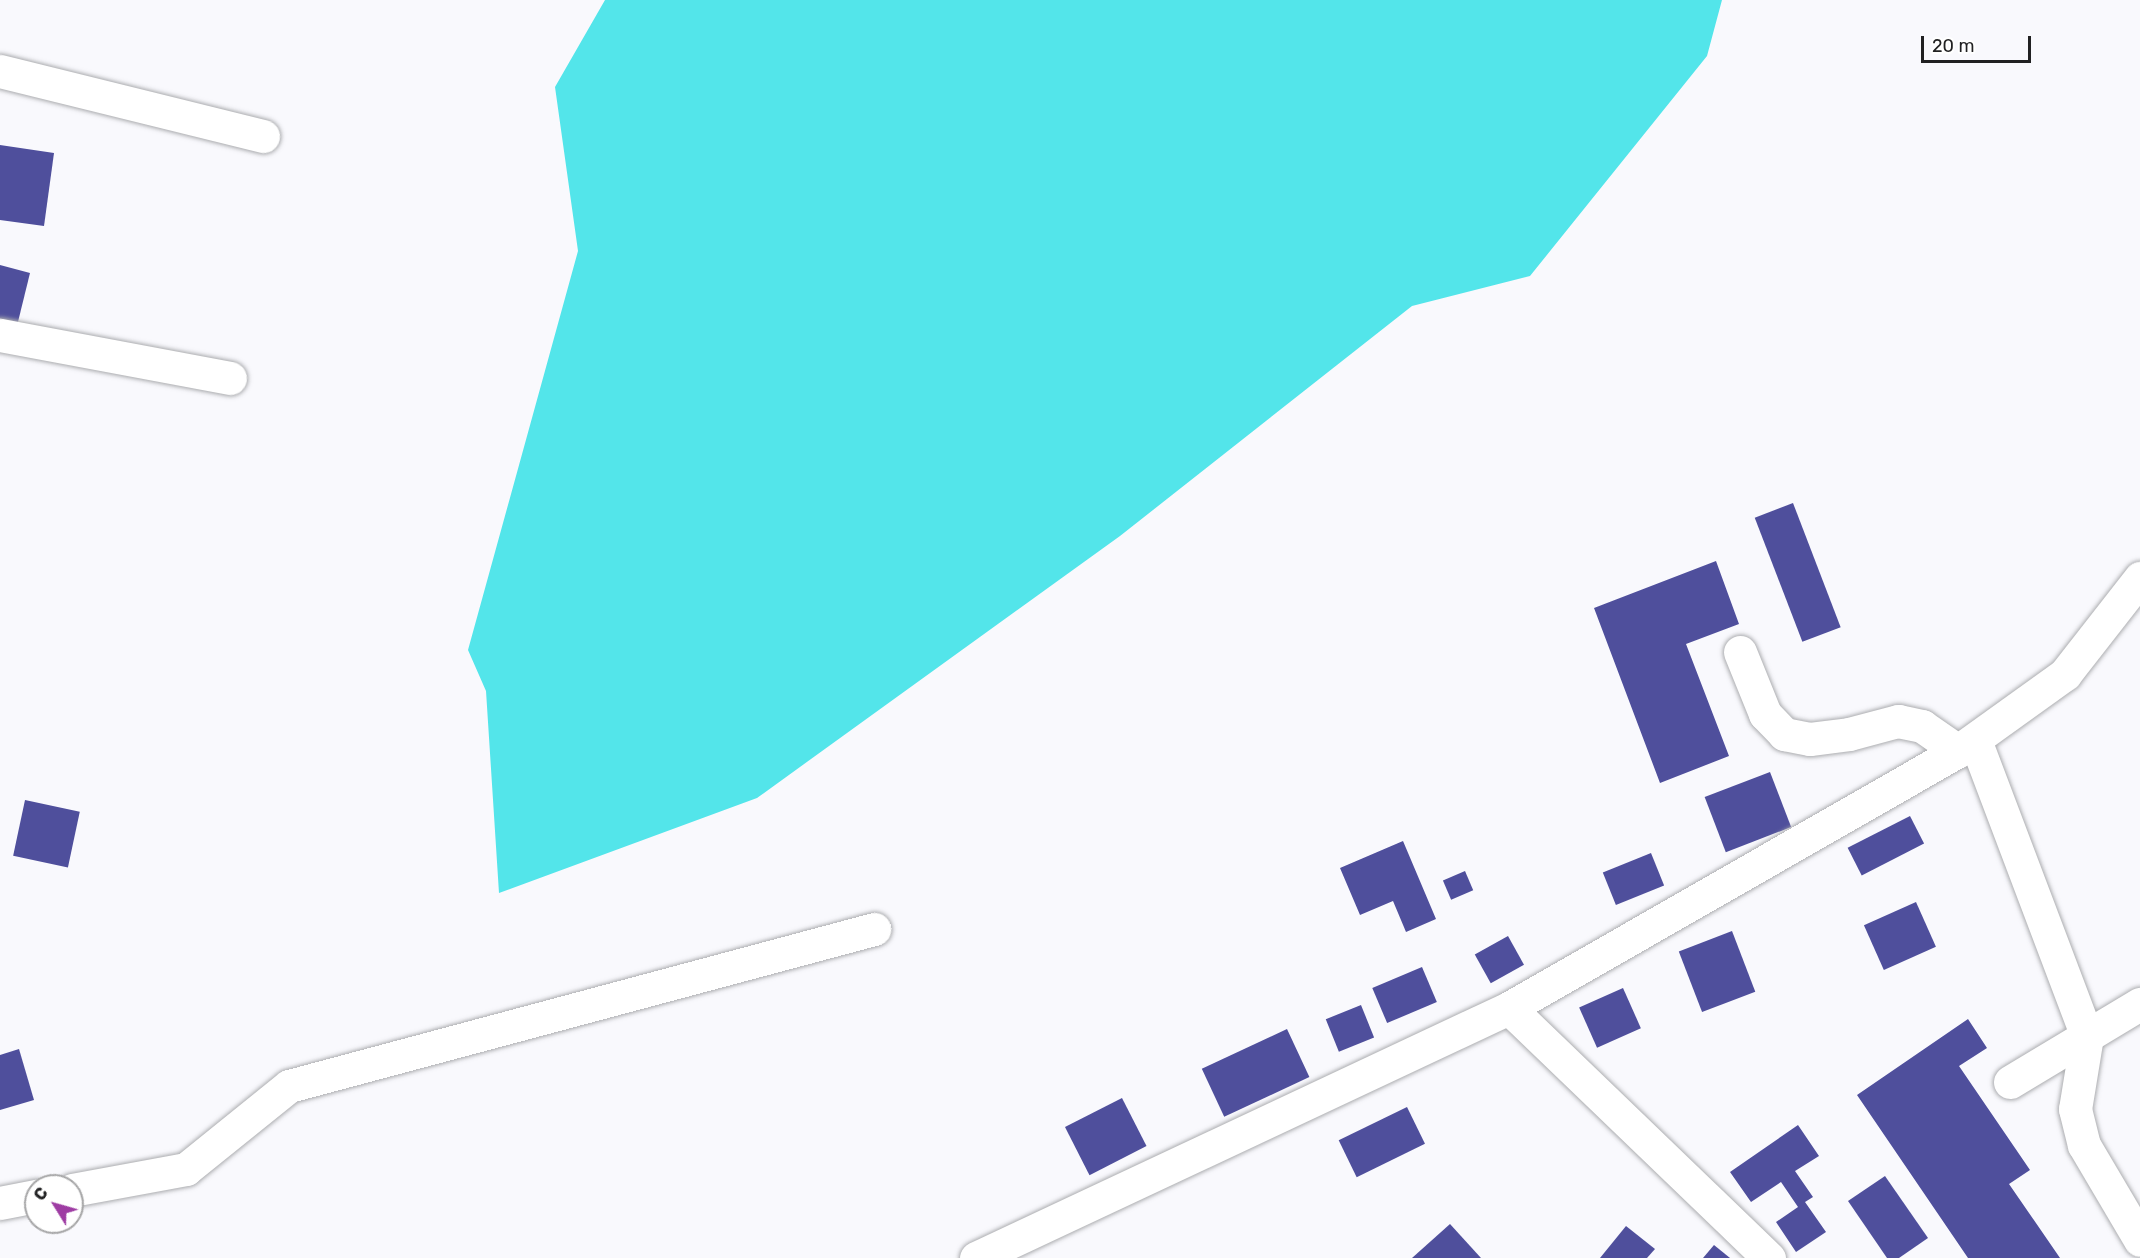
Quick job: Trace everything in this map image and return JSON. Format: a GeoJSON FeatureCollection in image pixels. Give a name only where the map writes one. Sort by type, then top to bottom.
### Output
{"type":"FeatureCollection","features":[{"type":"Feature","properties":{"kind":"street"},"geometry":{"type":"LineString","coordinates":[[0,71],[263,136]]}},
{"type":"Feature","properties":{"kind":"street"},"geometry":{"type":"LineString","coordinates":[[0,335],[230,378]]}},
{"type":"Feature","properties":{"kind":"street"},"geometry":{"type":"LineString","coordinates":[[976,1258],[1509,1008],[1966,745],[2064,674],[2140,578]]}},
{"type":"Feature","properties":{"kind":"street"},"geometry":{"type":"LineString","coordinates":[[1740,652],[1766,714],[1784,734],[1810,739],[1849,735],[1898,721],[1922,726],[1966,745],[2087,1036],[2075,1109],[2084,1145],[2140,1240]]}},
{"type":"Feature","properties":{"kind":"street"},"geometry":{"type":"LineString","coordinates":[[84,1188],[186,1169],[289,1086],[874,928]]}},
{"type":"Feature","properties":{"kind":"street"},"geometry":{"type":"LineString","coordinates":[[2010,1082],[2140,1004]]}},
{"type":"Feature","properties":{"kind":"street"},"geometry":{"type":"LineString","coordinates":[[1509,1008],[1769,1258]]}},
{"type":"Feature","properties":{"kind":"street"},"geometry":{"type":"LineString","coordinates":[[0,1203],[24,1198]]}},
{"type":"Feature","properties":{"kind":"water"},"geometry":{"type":"Polygon","coordinates":[[[605,0],[1722,0],[1707,56],[1530,276],[1412,306],[1120,536],[757,798],[499,893],[486,691],[468,650],[578,251],[555,87],[605,0]]]}},
{"type":"Feature","properties":{"kind":"building"},"geometry":{"type":"Polygon","coordinates":[[[0,145],[54,153],[44,226],[0,220],[0,145]]]}},
{"type":"Feature","properties":{"kind":"building"},"geometry":{"type":"Polygon","coordinates":[[[0,265],[30,273],[15,334],[0,330],[0,265]]]}},
{"type":"Feature","properties":{"kind":"building"},"geometry":{"type":"Polygon","coordinates":[[[1793,503],[1841,627],[1802,642],[1755,518],[1793,503]]]}},
{"type":"Feature","properties":{"kind":"building"},"geometry":{"type":"Polygon","coordinates":[[[1716,561],[1739,624],[1686,644],[1729,756],[1660,783],[1594,608],[1716,561]]]}},
{"type":"Feature","properties":{"kind":"building"},"geometry":{"type":"Polygon","coordinates":[[[1770,772],[1791,827],[1726,852],[1705,797],[1770,772]]]}},
{"type":"Feature","properties":{"kind":"building"},"geometry":{"type":"Polygon","coordinates":[[[25,800],[80,812],[68,867],[13,856],[25,800]]]}},
{"type":"Feature","properties":{"kind":"building"},"geometry":{"type":"Polygon","coordinates":[[[1910,816],[1924,844],[1862,875],[1848,848],[1910,816]]]}},
{"type":"Feature","properties":{"kind":"building"},"geometry":{"type":"Polygon","coordinates":[[[1403,841],[1436,919],[1406,932],[1393,901],[1360,915],[1340,868],[1403,841]]]}},
{"type":"Feature","properties":{"kind":"building"},"geometry":{"type":"Polygon","coordinates":[[[1651,853],[1664,885],[1616,905],[1603,872],[1651,853]]]}},
{"type":"Feature","properties":{"kind":"building"},"geometry":{"type":"Polygon","coordinates":[[[1465,871],[1473,890],[1451,900],[1443,880],[1465,871]]]}},
{"type":"Feature","properties":{"kind":"building"},"geometry":{"type":"Polygon","coordinates":[[[1916,902],[1936,947],[1884,970],[1864,925],[1916,902]]]}},
{"type":"Feature","properties":{"kind":"building"},"geometry":{"type":"Polygon","coordinates":[[[1732,931],[1755,992],[1702,1012],[1679,951],[1732,931]]]}},
{"type":"Feature","properties":{"kind":"building"},"geometry":{"type":"Polygon","coordinates":[[[1508,936],[1524,965],[1491,983],[1475,954],[1508,936]]]}},
{"type":"Feature","properties":{"kind":"building"},"geometry":{"type":"Polygon","coordinates":[[[1422,967],[1437,1002],[1387,1023],[1372,988],[1422,967]]]}},
{"type":"Feature","properties":{"kind":"building"},"geometry":{"type":"Polygon","coordinates":[[[1623,988],[1641,1028],[1597,1048],[1579,1008],[1623,988]]]}},
{"type":"Feature","properties":{"kind":"building"},"geometry":{"type":"Polygon","coordinates":[[[1361,1005],[1374,1037],[1339,1052],[1326,1019],[1361,1005]]]}},
{"type":"Feature","properties":{"kind":"building"},"geometry":{"type":"Polygon","coordinates":[[[1968,1019],[1987,1048],[1959,1066],[2030,1170],[2009,1184],[2060,1258],[1968,1258],[1857,1095],[1968,1019]]]}},
{"type":"Feature","properties":{"kind":"building"},"geometry":{"type":"Polygon","coordinates":[[[1287,1029],[1309,1077],[1224,1117],[1202,1069],[1287,1029]]]}},
{"type":"Feature","properties":{"kind":"building"},"geometry":{"type":"Polygon","coordinates":[[[19,1049],[34,1100],[0,1110],[0,1055],[19,1049]]]}},
{"type":"Feature","properties":{"kind":"building"},"geometry":{"type":"Polygon","coordinates":[[[1122,1098],[1147,1146],[1089,1175],[1065,1127],[1122,1098]]]}},
{"type":"Feature","properties":{"kind":"building"},"geometry":{"type":"Polygon","coordinates":[[[1407,1107],[1425,1144],[1357,1177],[1339,1140],[1407,1107]]]}},
{"type":"Feature","properties":{"kind":"building"},"geometry":{"type":"Polygon","coordinates":[[[1798,1125],[1819,1156],[1795,1171],[1813,1197],[1805,1202],[1826,1232],[1796,1252],[1776,1222],[1798,1207],[1781,1182],[1751,1202],[1730,1172],[1798,1125]]]}},
{"type":"Feature","properties":{"kind":"building"},"geometry":{"type":"Polygon","coordinates":[[[1885,1176],[1928,1238],[1899,1258],[1887,1258],[1848,1201],[1885,1176]]]}},
{"type":"Feature","properties":{"kind":"building"},"geometry":{"type":"Polygon","coordinates":[[[1450,1224],[1481,1258],[1412,1258],[1450,1224]]]}},
{"type":"Feature","properties":{"kind":"building"},"geometry":{"type":"Polygon","coordinates":[[[1626,1226],[1655,1249],[1647,1258],[1600,1258],[1626,1226]]]}},
{"type":"Feature","properties":{"kind":"building"},"geometry":{"type":"Polygon","coordinates":[[[1714,1245],[1730,1258],[1703,1258],[1714,1245]]]}}]}
